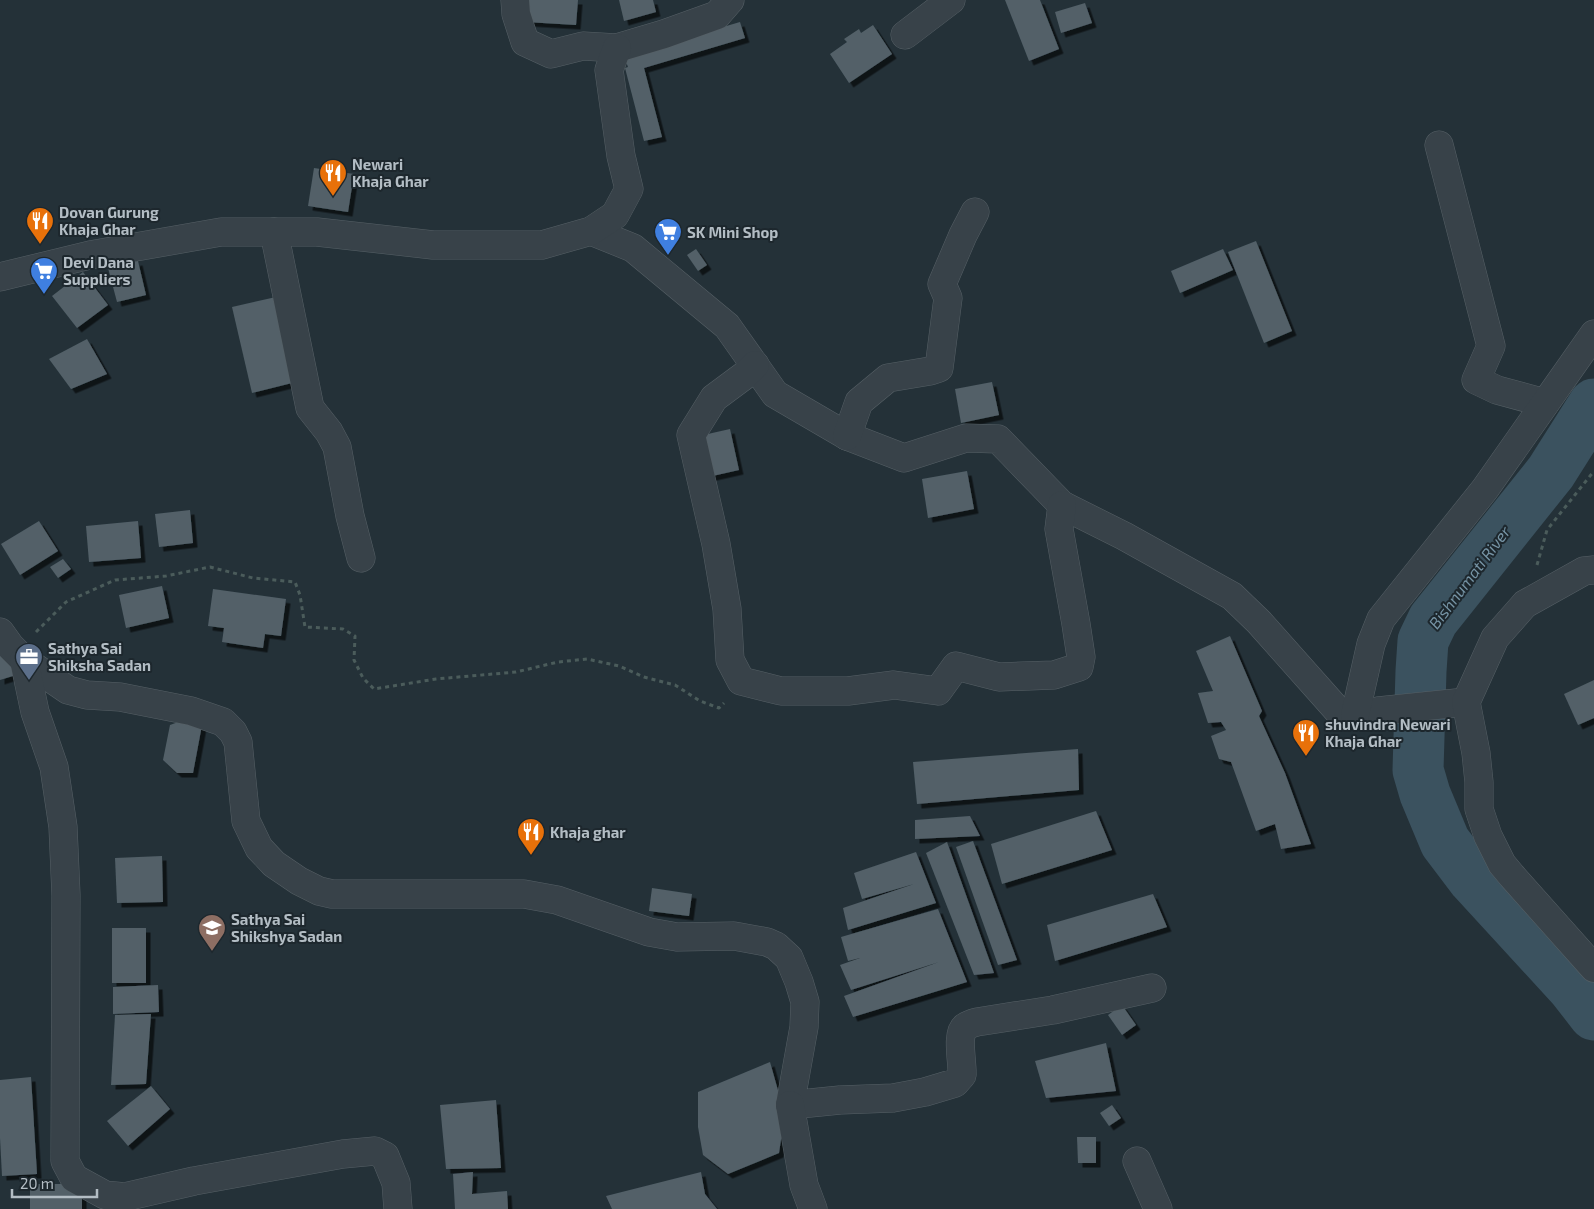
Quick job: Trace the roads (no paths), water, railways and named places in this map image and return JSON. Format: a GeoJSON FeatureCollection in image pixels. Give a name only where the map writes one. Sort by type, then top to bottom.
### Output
{"type":"FeatureCollection","features":[{"type":"Feature","properties":{"kind":"street"},"geometry":{"type":"LineString","coordinates":[[515,0],[516,14],[525,42],[551,54],[583,46],[617,48],[664,34],[717,15],[730,0]]}},
{"type":"Feature","properties":{"kind":"street"},"geometry":{"type":"LineString","coordinates":[[905,35],[951,0]]}},
{"type":"Feature","properties":{"kind":"street"},"geometry":{"type":"LineString","coordinates":[[0,277],[90,255],[221,232],[317,232],[434,245],[542,245],[591,231],[615,215],[629,189],[621,156],[609,70],[617,48]]}},
{"type":"Feature","properties":{"kind":"street"},"geometry":{"type":"LineString","coordinates":[[1439,145],[1491,346],[1476,380],[1497,390],[1545,403]]}},
{"type":"Feature","properties":{"kind":"street"},"geometry":{"type":"LineString","coordinates":[[847,436],[859,402],[888,378],[939,368],[948,298],[942,284],[975,212]]}},
{"type":"Feature","properties":{"kind":"street"},"geometry":{"type":"LineString","coordinates":[[591,231],[633,248],[727,326],[775,394],[847,436],[904,458],[966,438],[998,439],[1062,505],[1124,536],[1232,596],[1259,622],[1339,712],[1366,713],[1466,702]]}},
{"type":"Feature","properties":{"kind":"street"},"geometry":{"type":"LineString","coordinates":[[274,232],[310,408],[329,432],[337,447],[350,516],[361,558]]}},
{"type":"Feature","properties":{"kind":"street"},"geometry":{"type":"LineString","coordinates":[[1366,713],[1371,644],[1380,619],[1485,489],[1594,334]]}},
{"type":"Feature","properties":{"kind":"street"},"geometry":{"type":"LineString","coordinates":[[755,366],[714,398],[690,435],[716,544],[726,609],[730,660],[741,680],[781,691],[848,691],[894,685],[938,691],[956,666],[999,677],[1054,675],[1079,667],[1080,657],[1076,624],[1059,529],[1062,505]]}},
{"type":"Feature","properties":{"kind":"street"},"geometry":{"type":"LineString","coordinates":[[1594,570],[1584,571],[1525,604],[1495,638],[1466,702],[1476,753],[1479,809],[1488,836],[1502,864],[1594,968]]}},
{"type":"Feature","properties":{"kind":"street"},"geometry":{"type":"LineString","coordinates":[[13,648],[68,690],[87,695],[120,697],[191,711],[222,722],[233,732],[238,742],[246,821],[259,848],[274,864],[319,891],[332,894],[524,894],[558,900],[649,932],[676,937],[734,936],[767,942],[776,946],[789,958],[805,1002],[804,1027],[790,1105],[804,1185],[813,1209]]}},
{"type":"Feature","properties":{"kind":"street"},"geometry":{"type":"LineString","coordinates":[[13,648],[54,767],[62,827],[66,895],[66,1161],[74,1178],[105,1195],[125,1197],[194,1181],[292,1162],[375,1151],[385,1156],[396,1183],[398,1209]]}},
{"type":"Feature","properties":{"kind":"street"},"geometry":{"type":"LineString","coordinates":[[790,1105],[840,1100],[893,1098],[925,1092],[955,1083],[962,1075],[961,1043],[962,1031],[966,1026],[977,1022],[1053,1010],[1152,988]]}},
{"type":"Feature","properties":{"kind":"street"},"geometry":{"type":"LineString","coordinates":[[1136,1160],[1158,1209]]}},
{"type":"Feature","properties":{"kind":"waterway","name":"Bishnumati River"},"geometry":{"type":"LineString","coordinates":[[1594,404],[1551,472],[1433,620],[1423,641],[1418,770],[1425,794],[1445,842],[1473,879],[1573,988],[1594,1015]]}},
{"type":"Feature","properties":{"kind":"place","name":"Newari Khaja Ghar"},"geometry":{"type":"Point","coordinates":[333,197]}},
{"type":"Feature","properties":{"kind":"place","name":"Dovan Gurung Khaja Ghar"},"geometry":{"type":"Point","coordinates":[40,245]}},
{"type":"Feature","properties":{"kind":"place","name":"SK Mini Shop"},"geometry":{"type":"Point","coordinates":[668,256]}},
{"type":"Feature","properties":{"kind":"place","name":"Devi Dana Suppliers"},"geometry":{"type":"Point","coordinates":[44,295]}},
{"type":"Feature","properties":{"kind":"place","name":"Sathya Sai Shiksha Sadan"},"geometry":{"type":"Point","coordinates":[29,681]}},
{"type":"Feature","properties":{"kind":"place","name":"shuvindra Newari Khaja Ghar"},"geometry":{"type":"Point","coordinates":[1306,757]}},
{"type":"Feature","properties":{"kind":"place","name":"Khaja ghar"},"geometry":{"type":"Point","coordinates":[531,856]}},
{"type":"Feature","properties":{"kind":"place","name":"Sathya Sai Shikshya Sadan"},"geometry":{"type":"Point","coordinates":[212,952]}}]}
